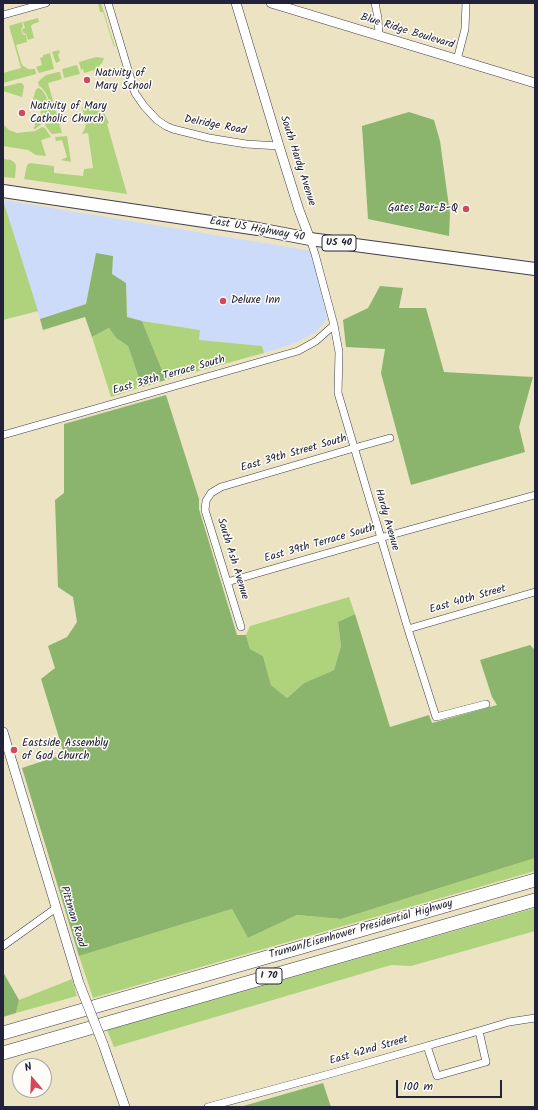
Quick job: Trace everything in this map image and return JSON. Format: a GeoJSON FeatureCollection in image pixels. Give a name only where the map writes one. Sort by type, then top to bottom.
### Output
{"type":"FeatureCollection","features":[{"type":"Feature","properties":{"kind":"highway","name":"Truman/Eisenhower Presidential Highway"},"geometry":{"type":"LineString","coordinates":[[3,1033],[535,880]]}},
{"type":"Feature","properties":{"kind":"highway","name":"Truman/Eisenhower Presidential Highway"},"geometry":{"type":"LineString","coordinates":[[3,1053],[535,900]]}},
{"type":"Feature","properties":{"kind":"main road","name":"East US Highway 40"},"geometry":{"type":"LineString","coordinates":[[3,191],[258,229],[310,239],[535,269]]}},
{"type":"Feature","properties":{"kind":"street"},"geometry":{"type":"LineString","coordinates":[[3,15],[46,3]]}},
{"type":"Feature","properties":{"kind":"street","name":"Delridge Road"},"geometry":{"type":"LineString","coordinates":[[108,3],[135,93],[144,106],[157,120],[173,129],[209,138],[246,144],[279,146]]}},
{"type":"Feature","properties":{"kind":"street","name":"South Hardy Avenue"},"geometry":{"type":"LineString","coordinates":[[236,3],[299,210],[315,254],[334,325]]}},
{"type":"Feature","properties":{"kind":"street","name":"Blue Ridge Boulevard"},"geometry":{"type":"LineString","coordinates":[[272,3],[535,83]]}},
{"type":"Feature","properties":{"kind":"street"},"geometry":{"type":"LineString","coordinates":[[375,3],[379,36]]}},
{"type":"Feature","properties":{"kind":"street"},"geometry":{"type":"LineString","coordinates":[[457,60],[465,29],[466,3]]}},
{"type":"Feature","properties":{"kind":"street","name":"East 38th Terrace South"},"geometry":{"type":"LineString","coordinates":[[3,435],[298,351],[316,341],[334,325]]}},
{"type":"Feature","properties":{"kind":"street","name":"Hardy Avenue"},"geometry":{"type":"LineString","coordinates":[[334,325],[339,352],[338,394],[380,538],[436,717],[486,704]]}},
{"type":"Feature","properties":{"kind":"street","name":"East 39th Street South"},"geometry":{"type":"LineString","coordinates":[[208,498],[211,493],[221,487],[390,438]]}},
{"type":"Feature","properties":{"kind":"street","name":"East 39th Terrace South"},"geometry":{"type":"LineString","coordinates":[[227,582],[535,495]]}},
{"type":"Feature","properties":{"kind":"street","name":"South Ash Avenue"},"geometry":{"type":"LineString","coordinates":[[208,498],[206,501],[205,510],[241,627]]}},
{"type":"Feature","properties":{"kind":"street","name":"East 40th Street"},"geometry":{"type":"LineString","coordinates":[[408,629],[535,592]]}},
{"type":"Feature","properties":{"kind":"street","name":"Pittman Road"},"geometry":{"type":"LineString","coordinates":[[3,732],[79,983],[103,1044],[125,1107]]}},
{"type":"Feature","properties":{"kind":"street"},"geometry":{"type":"LineString","coordinates":[[3,946],[56,908]]}},
{"type":"Feature","properties":{"kind":"street","name":"East 42nd Street"},"geometry":{"type":"LineString","coordinates":[[208,1107],[479,1030],[509,1022],[535,1018]]}},
{"type":"Feature","properties":{"kind":"street"},"geometry":{"type":"LineString","coordinates":[[427,1046],[437,1076],[486,1062],[479,1030]]}},
{"type":"Feature","properties":{"kind":"shaded area"},"geometry":{"type":"Polygon","coordinates":[[[3,200],[312,251],[327,319],[316,332],[295,343],[264,353],[262,346],[199,340],[200,330],[142,321],[127,317],[126,283],[112,274],[96,253],[86,304],[40,319],[3,200]]]}},
{"type":"Feature","properties":{"kind":"green space"},"geometry":{"type":"Polygon","coordinates":[[[98,3],[101,3],[115,47],[103,12],[100,12],[98,3]]]}},
{"type":"Feature","properties":{"kind":"green space"},"geometry":{"type":"Polygon","coordinates":[[[38,18],[39,22],[31,26],[34,38],[28,40],[26,34],[23,33],[22,29],[25,28],[23,22],[38,18]]]}},
{"type":"Feature","properties":{"kind":"green space"},"geometry":{"type":"Polygon","coordinates":[[[22,22],[22,33],[26,35],[27,42],[16,45],[22,65],[28,69],[35,69],[36,74],[3,83],[3,73],[21,68],[9,26],[22,22]]]}},
{"type":"Feature","properties":{"kind":"green space"},"geometry":{"type":"Polygon","coordinates":[[[59,50],[60,53],[58,54],[60,61],[56,63],[52,52],[59,50]]]}},
{"type":"Feature","properties":{"kind":"green space"},"geometry":{"type":"Polygon","coordinates":[[[50,53],[54,69],[39,73],[36,67],[42,65],[40,58],[43,57],[43,55],[50,53]]]}},
{"type":"Feature","properties":{"kind":"green space"},"geometry":{"type":"Polygon","coordinates":[[[96,57],[104,58],[98,69],[84,73],[83,69],[81,70],[79,62],[96,57]]]}},
{"type":"Feature","properties":{"kind":"green space"},"geometry":{"type":"Polygon","coordinates":[[[77,65],[80,74],[64,78],[62,69],[77,65]]]}},
{"type":"Feature","properties":{"kind":"green space"},"geometry":{"type":"Polygon","coordinates":[[[60,72],[62,79],[48,83],[62,133],[52,134],[50,132],[45,125],[46,119],[44,111],[43,113],[45,119],[44,122],[34,130],[35,116],[41,116],[40,101],[33,99],[36,89],[39,88],[42,90],[46,96],[48,104],[46,109],[50,104],[47,95],[39,86],[38,82],[46,75],[60,72]]]}},
{"type":"Feature","properties":{"kind":"green space"},"geometry":{"type":"Polygon","coordinates":[[[22,83],[24,86],[22,97],[3,91],[3,87],[22,83]]]}},
{"type":"Feature","properties":{"kind":"green space"},"geometry":{"type":"Polygon","coordinates":[[[99,102],[109,123],[107,124],[127,194],[24,179],[27,165],[30,163],[54,166],[54,173],[83,176],[84,169],[93,168],[88,133],[82,134],[86,123],[82,107],[99,102]]]}},
{"type":"Feature","properties":{"kind":"green space"},"geometry":{"type":"Polygon","coordinates":[[[409,112],[434,120],[440,141],[450,214],[449,236],[368,219],[362,126],[409,112]]]}},
{"type":"Feature","properties":{"kind":"green space"},"geometry":{"type":"Polygon","coordinates":[[[3,124],[9,130],[17,133],[35,131],[42,127],[45,128],[51,137],[41,140],[46,156],[36,155],[28,150],[3,146],[3,124]]]}},
{"type":"Feature","properties":{"kind":"green space"},"geometry":{"type":"Polygon","coordinates":[[[67,136],[71,162],[61,160],[67,157],[62,140],[56,141],[55,137],[67,136]]]}},
{"type":"Feature","properties":{"kind":"green space"},"geometry":{"type":"Polygon","coordinates":[[[3,159],[11,160],[15,163],[15,178],[3,177],[3,159]]]}},
{"type":"Feature","properties":{"kind":"green space"},"geometry":{"type":"Polygon","coordinates":[[[3,200],[38,311],[3,320],[3,200]]]}},
{"type":"Feature","properties":{"kind":"green space"},"geometry":{"type":"Polygon","coordinates":[[[96,253],[113,256],[112,274],[126,283],[127,317],[142,321],[166,380],[142,387],[128,346],[116,338],[109,328],[92,337],[85,317],[43,330],[40,319],[86,304],[96,253]]]}},
{"type":"Feature","properties":{"kind":"green space"},"geometry":{"type":"Polygon","coordinates":[[[380,286],[403,288],[399,308],[426,308],[444,372],[533,377],[519,427],[525,452],[411,485],[381,373],[385,349],[346,347],[343,320],[368,308],[380,286]]]}},
{"type":"Feature","properties":{"kind":"green space"},"geometry":{"type":"Polygon","coordinates":[[[142,321],[200,330],[199,340],[262,346],[264,353],[166,380],[142,321]]]}},
{"type":"Feature","properties":{"kind":"green space"},"geometry":{"type":"Polygon","coordinates":[[[109,328],[116,338],[128,346],[142,387],[111,397],[92,337],[109,328]]]}},
{"type":"Feature","properties":{"kind":"green space"},"geometry":{"type":"Polygon","coordinates":[[[166,395],[199,499],[199,509],[237,635],[246,635],[250,649],[263,656],[271,685],[287,698],[304,683],[334,670],[341,646],[338,622],[355,614],[390,727],[429,715],[432,723],[497,705],[492,697],[480,660],[530,645],[535,650],[535,858],[341,919],[297,915],[248,938],[232,909],[79,956],[22,768],[64,754],[41,679],[55,668],[48,646],[67,637],[77,622],[73,597],[58,587],[55,500],[64,493],[64,424],[166,395]]]}},
{"type":"Feature","properties":{"kind":"green space"},"geometry":{"type":"Polygon","coordinates":[[[349,597],[355,614],[338,622],[341,646],[334,670],[304,683],[287,698],[271,685],[263,656],[250,649],[246,635],[250,626],[349,597]]]}},
{"type":"Feature","properties":{"kind":"green space"},"geometry":{"type":"Polygon","coordinates":[[[535,858],[535,871],[93,998],[79,956],[232,909],[248,938],[297,915],[341,919],[535,858]]]}},
{"type":"Feature","properties":{"kind":"green space"},"geometry":{"type":"Polygon","coordinates":[[[535,908],[535,931],[411,966],[391,965],[114,1047],[107,1030],[535,908]]]}},
{"type":"Feature","properties":{"kind":"green space"},"geometry":{"type":"Polygon","coordinates":[[[3,972],[19,1000],[16,1013],[3,1017],[3,972]]]}},
{"type":"Feature","properties":{"kind":"green space"},"geometry":{"type":"Polygon","coordinates":[[[72,979],[77,996],[16,1013],[19,1000],[72,979]]]}},
{"type":"Feature","properties":{"kind":"green space"},"geometry":{"type":"Polygon","coordinates":[[[323,1083],[331,1107],[240,1107],[323,1083]]]}},
{"type":"Feature","properties":{"kind":"place","name":"Nativity of Mary School"},"geometry":{"type":"Point","coordinates":[87,80]}},
{"type":"Feature","properties":{"kind":"place","name":"Nativity of Mary Catholic Church"},"geometry":{"type":"Point","coordinates":[22,113]}},
{"type":"Feature","properties":{"kind":"place","name":"Gates Bar-B-Q"},"geometry":{"type":"Point","coordinates":[466,209]}},
{"type":"Feature","properties":{"kind":"place","name":"Deluxe Inn"},"geometry":{"type":"Point","coordinates":[223,301]}},
{"type":"Feature","properties":{"kind":"place","name":"Eastside Assembly of God Church"},"geometry":{"type":"Point","coordinates":[14,750]}}]}
